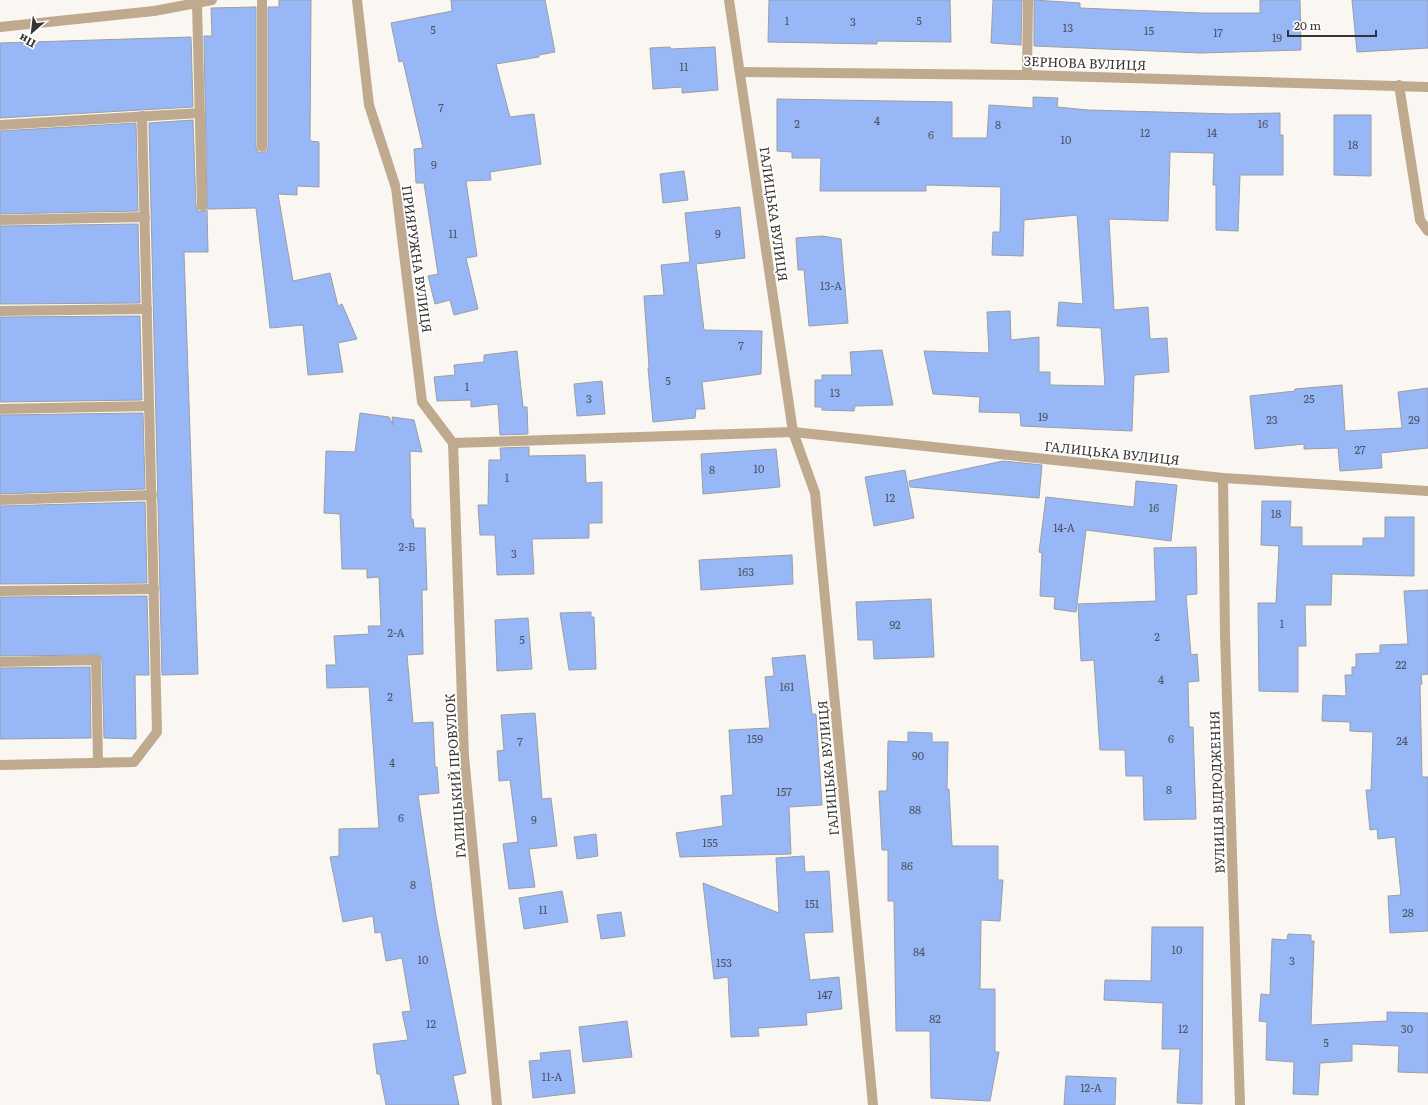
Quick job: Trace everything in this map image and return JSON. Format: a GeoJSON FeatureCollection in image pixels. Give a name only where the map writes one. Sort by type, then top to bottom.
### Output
{"type":"FeatureCollection","features":[{"type":"Feature","properties":{"kind":"street"},"geometry":{"type":"LineString","coordinates":[[0,27],[154,11],[212,0]]}},
{"type":"Feature","properties":{"kind":"street"},"geometry":{"type":"LineString","coordinates":[[262,0],[262,147]]}},
{"type":"Feature","properties":{"kind":"street","name":"ПРИЯРУЖНА ВУЛИЦЯ"},"geometry":{"type":"LineString","coordinates":[[357,0],[369,105],[396,188],[422,402],[453,443]]}},
{"type":"Feature","properties":{"kind":"street","name":"ГАЛИЦЬКА ВУЛИЦЯ"},"geometry":{"type":"LineString","coordinates":[[729,0],[793,432],[815,493],[873,1105]]}},
{"type":"Feature","properties":{"kind":"street"},"geometry":{"type":"LineString","coordinates":[[1027,75],[1028,0]]}},
{"type":"Feature","properties":{"kind":"street"},"geometry":{"type":"LineString","coordinates":[[197,3],[202,206]]}},
{"type":"Feature","properties":{"kind":"street","name":"ЗЕРНОВА ВУЛИЦЯ"},"geometry":{"type":"LineString","coordinates":[[740,72],[1027,75],[1428,87]]}},
{"type":"Feature","properties":{"kind":"street"},"geometry":{"type":"LineString","coordinates":[[1399,86],[1420,220],[1428,231]]}},
{"type":"Feature","properties":{"kind":"street"},"geometry":{"type":"LineString","coordinates":[[0,125],[200,113]]}},
{"type":"Feature","properties":{"kind":"street"},"geometry":{"type":"LineString","coordinates":[[0,765],[134,762],[157,732],[142,116]]}},
{"type":"Feature","properties":{"kind":"street"},"geometry":{"type":"LineString","coordinates":[[0,220],[145,217]]}},
{"type":"Feature","properties":{"kind":"street"},"geometry":{"type":"LineString","coordinates":[[0,312],[147,309]]}},
{"type":"Feature","properties":{"kind":"street"},"geometry":{"type":"LineString","coordinates":[[0,409],[149,406]]}},
{"type":"Feature","properties":{"kind":"street","name":"ГАЛИЦЬКА ВУЛИЦЯ"},"geometry":{"type":"LineString","coordinates":[[453,443],[793,432],[1223,478],[1428,491]]}},
{"type":"Feature","properties":{"kind":"street","name":"ГАЛИЦЬКИЙ ПРОВУЛОК"},"geometry":{"type":"LineString","coordinates":[[453,443],[464,756],[497,1105]]}},
{"type":"Feature","properties":{"kind":"street","name":"ВУЛИЦЯ ВІДРОДЖЕННЯ"},"geometry":{"type":"LineString","coordinates":[[1223,478],[1225,635],[1240,1105]]}},
{"type":"Feature","properties":{"kind":"street"},"geometry":{"type":"LineString","coordinates":[[0,500],[152,494]]}},
{"type":"Feature","properties":{"kind":"street"},"geometry":{"type":"LineString","coordinates":[[0,591],[154,589]]}},
{"type":"Feature","properties":{"kind":"street"},"geometry":{"type":"LineString","coordinates":[[0,662],[96,660],[98,762]]}},
{"type":"Feature","properties":{"kind":"building"},"geometry":{"type":"Polygon","coordinates":[[[279,0],[311,0],[310,141],[319,142],[319,187],[297,186],[297,195],[278,194],[293,281],[330,273],[338,306],[342,304],[357,339],[338,343],[343,372],[308,375],[303,325],[270,328],[256,208],[207,209],[204,36],[212,36],[211,8],[256,7],[256,147],[258,152],[262,153],[267,151],[268,147],[268,7],[279,7],[279,0]]]}},
{"type":"Feature","properties":{"kind":"building"},"geometry":{"type":"Polygon","coordinates":[[[451,0],[545,0],[555,52],[539,55],[539,57],[496,64],[510,117],[534,114],[541,164],[490,172],[491,180],[466,181],[477,256],[466,258],[478,309],[454,315],[450,300],[435,304],[428,276],[438,274],[424,183],[416,183],[414,149],[423,148],[403,61],[399,62],[391,23],[452,11],[451,0]]]}},
{"type":"Feature","properties":{"kind":"building"},"geometry":{"type":"Polygon","coordinates":[[[769,0],[950,0],[951,42],[877,41],[877,44],[768,42],[769,0]]]}},
{"type":"Feature","properties":{"kind":"building"},"geometry":{"type":"Polygon","coordinates":[[[993,0],[1022,0],[1021,45],[991,43],[993,0]]]}},
{"type":"Feature","properties":{"kind":"building"},"geometry":{"type":"Polygon","coordinates":[[[1034,0],[1080,3],[1080,8],[1201,13],[1260,13],[1260,0],[1300,0],[1301,50],[1201,53],[1034,46],[1034,0]]]}},
{"type":"Feature","properties":{"kind":"building"},"geometry":{"type":"Polygon","coordinates":[[[1352,0],[1428,0],[1428,48],[1357,52],[1352,0]]]}},
{"type":"Feature","properties":{"kind":"building"},"geometry":{"type":"Polygon","coordinates":[[[191,37],[193,107],[0,118],[0,43],[191,37]]]}},
{"type":"Feature","properties":{"kind":"building"},"geometry":{"type":"Polygon","coordinates":[[[670,47],[671,49],[715,47],[718,90],[682,93],[682,87],[653,89],[650,48],[670,47]]]}},
{"type":"Feature","properties":{"kind":"building"},"geometry":{"type":"Polygon","coordinates":[[[1033,97],[1058,98],[1057,107],[1088,110],[1231,114],[1280,113],[1280,135],[1283,135],[1283,175],[1240,175],[1238,231],[1216,230],[1216,185],[1213,185],[1214,153],[1170,152],[1168,221],[1109,219],[1114,310],[1148,307],[1150,339],[1167,338],[1169,372],[1134,375],[1132,431],[1021,426],[1020,413],[979,412],[980,397],[933,394],[924,351],[989,353],[987,312],[1010,311],[1011,340],[1039,337],[1039,372],[1050,372],[1050,385],[1105,386],[1101,328],[1057,326],[1059,302],[1083,304],[1077,215],[1024,220],[1023,256],[992,255],[993,232],[1000,232],[1001,187],[926,185],[926,191],[820,191],[821,158],[792,158],[792,152],[777,151],[777,99],[952,102],[952,138],[987,138],[989,105],[1033,108],[1033,97]]]}},
{"type":"Feature","properties":{"kind":"building"},"geometry":{"type":"Polygon","coordinates":[[[1334,115],[1371,115],[1371,176],[1334,175],[1334,115]]]}},
{"type":"Feature","properties":{"kind":"building"},"geometry":{"type":"Polygon","coordinates":[[[193,120],[196,206],[199,212],[207,210],[208,252],[184,252],[198,674],[162,675],[149,123],[193,120]]]}},
{"type":"Feature","properties":{"kind":"building"},"geometry":{"type":"Polygon","coordinates":[[[136,123],[138,211],[0,214],[0,131],[136,123]]]}},
{"type":"Feature","properties":{"kind":"building"},"geometry":{"type":"Polygon","coordinates":[[[684,171],[688,200],[663,203],[660,174],[684,171]]]}},
{"type":"Feature","properties":{"kind":"building"},"geometry":{"type":"Polygon","coordinates":[[[740,207],[745,258],[696,264],[704,330],[762,331],[761,374],[702,382],[705,409],[696,409],[695,418],[653,422],[644,296],[664,295],[661,265],[690,262],[685,213],[740,207]]]}},
{"type":"Feature","properties":{"kind":"building"},"geometry":{"type":"Polygon","coordinates":[[[138,224],[140,303],[0,304],[0,226],[138,224]]]}},
{"type":"Feature","properties":{"kind":"building"},"geometry":{"type":"Polygon","coordinates":[[[822,236],[841,239],[848,323],[809,326],[804,270],[798,270],[796,238],[822,236]]]}},
{"type":"Feature","properties":{"kind":"building"},"geometry":{"type":"Polygon","coordinates":[[[140,316],[142,400],[0,402],[0,317],[140,316]]]}},
{"type":"Feature","properties":{"kind":"building"},"geometry":{"type":"Polygon","coordinates":[[[882,350],[893,405],[855,406],[854,411],[822,410],[822,407],[815,407],[815,380],[822,380],[822,375],[852,375],[850,352],[882,350]]]}},
{"type":"Feature","properties":{"kind":"building"},"geometry":{"type":"Polygon","coordinates":[[[517,351],[523,407],[527,407],[528,434],[500,435],[498,404],[471,407],[471,400],[437,401],[434,377],[455,375],[454,365],[484,362],[484,355],[517,351]]]}},
{"type":"Feature","properties":{"kind":"building"},"geometry":{"type":"Polygon","coordinates":[[[602,381],[605,414],[577,416],[574,384],[602,381]]]}},
{"type":"Feature","properties":{"kind":"building"},"geometry":{"type":"Polygon","coordinates":[[[1342,385],[1345,431],[1402,428],[1398,392],[1428,388],[1428,448],[1381,453],[1382,468],[1340,471],[1338,448],[1304,449],[1304,444],[1255,449],[1250,396],[1295,391],[1295,389],[1342,385]]]}},
{"type":"Feature","properties":{"kind":"building"},"geometry":{"type":"Polygon","coordinates":[[[143,413],[145,489],[0,494],[0,415],[143,413]]]}},
{"type":"Feature","properties":{"kind":"building"},"geometry":{"type":"Polygon","coordinates":[[[360,413],[389,417],[393,425],[392,417],[414,420],[422,452],[410,451],[411,519],[413,519],[414,528],[425,528],[427,590],[422,590],[423,654],[407,655],[413,723],[433,722],[435,767],[437,767],[439,793],[418,795],[436,916],[466,1073],[453,1076],[459,1105],[386,1105],[380,1074],[377,1074],[373,1044],[408,1040],[402,1012],[411,1011],[402,958],[386,961],[381,932],[375,933],[373,916],[343,922],[330,857],[339,856],[339,829],[379,828],[369,687],[327,688],[326,665],[336,665],[334,636],[369,634],[368,626],[381,626],[379,577],[367,578],[367,569],[342,569],[340,514],[324,513],[326,451],[355,452],[360,413]]]}},
{"type":"Feature","properties":{"kind":"building"},"geometry":{"type":"Polygon","coordinates":[[[529,447],[529,456],[585,455],[586,483],[602,482],[602,523],[589,523],[589,538],[532,539],[534,574],[497,575],[495,535],[480,535],[478,505],[488,505],[489,460],[501,460],[500,448],[529,447]]]}},
{"type":"Feature","properties":{"kind":"building"},"geometry":{"type":"Polygon","coordinates":[[[776,449],[780,487],[703,494],[701,454],[776,449]]]}},
{"type":"Feature","properties":{"kind":"building"},"geometry":{"type":"Polygon","coordinates":[[[1003,461],[1042,465],[1039,498],[910,487],[909,481],[1003,461]]]}},
{"type":"Feature","properties":{"kind":"building"},"geometry":{"type":"Polygon","coordinates":[[[905,470],[914,518],[874,526],[865,477],[905,470]]]}},
{"type":"Feature","properties":{"kind":"building"},"geometry":{"type":"Polygon","coordinates":[[[1136,481],[1177,485],[1171,541],[1086,530],[1076,612],[1054,609],[1055,597],[1040,596],[1042,553],[1039,552],[1046,497],[1134,507],[1136,481]]]}},
{"type":"Feature","properties":{"kind":"building"},"geometry":{"type":"Polygon","coordinates":[[[1262,501],[1291,501],[1290,527],[1302,527],[1302,546],[1363,546],[1363,538],[1385,538],[1385,517],[1414,517],[1414,576],[1332,574],[1331,605],[1305,605],[1306,646],[1298,646],[1298,692],[1259,691],[1258,603],[1276,603],[1279,546],[1261,545],[1262,501]]]}},
{"type":"Feature","properties":{"kind":"building"},"geometry":{"type":"Polygon","coordinates":[[[145,502],[147,583],[0,584],[0,506],[145,502]]]}},
{"type":"Feature","properties":{"kind":"building"},"geometry":{"type":"Polygon","coordinates":[[[1196,547],[1197,594],[1186,595],[1191,655],[1197,654],[1199,681],[1188,682],[1189,727],[1193,727],[1196,819],[1144,820],[1143,776],[1126,776],[1125,750],[1100,750],[1094,660],[1081,661],[1078,604],[1156,601],[1154,548],[1196,547]]]}},
{"type":"Feature","properties":{"kind":"building"},"geometry":{"type":"Polygon","coordinates":[[[792,555],[793,584],[701,590],[699,560],[792,555]]]}},
{"type":"Feature","properties":{"kind":"building"},"geometry":{"type":"Polygon","coordinates":[[[1428,590],[1428,674],[1421,675],[1422,684],[1420,685],[1422,777],[1428,777],[1428,931],[1390,933],[1388,896],[1401,895],[1395,837],[1378,839],[1377,829],[1370,830],[1366,790],[1371,790],[1373,732],[1350,731],[1350,722],[1322,721],[1323,695],[1346,696],[1345,675],[1352,675],[1352,667],[1356,667],[1356,654],[1380,653],[1380,645],[1408,644],[1404,591],[1428,590]]]}},
{"type":"Feature","properties":{"kind":"building"},"geometry":{"type":"Polygon","coordinates":[[[147,596],[149,675],[135,675],[136,739],[104,738],[102,660],[99,655],[0,656],[0,597],[147,596]]]}},
{"type":"Feature","properties":{"kind":"building"},"geometry":{"type":"Polygon","coordinates":[[[931,599],[934,657],[874,659],[873,640],[858,640],[856,602],[931,599]]]}},
{"type":"Feature","properties":{"kind":"building"},"geometry":{"type":"Polygon","coordinates":[[[591,612],[591,617],[594,617],[596,669],[569,670],[560,613],[591,612]]]}},
{"type":"Feature","properties":{"kind":"building"},"geometry":{"type":"Polygon","coordinates":[[[528,618],[532,669],[497,671],[495,620],[528,618]]]}},
{"type":"Feature","properties":{"kind":"building"},"geometry":{"type":"Polygon","coordinates":[[[805,655],[812,714],[816,714],[822,805],[789,807],[791,854],[680,857],[676,833],[723,826],[721,796],[733,795],[729,730],[770,728],[765,677],[774,676],[772,658],[805,655]]]}},
{"type":"Feature","properties":{"kind":"building"},"geometry":{"type":"Polygon","coordinates":[[[90,667],[91,738],[0,739],[0,668],[90,667]]]}},
{"type":"Feature","properties":{"kind":"building"},"geometry":{"type":"Polygon","coordinates":[[[535,713],[542,799],[551,798],[557,846],[529,849],[535,887],[509,889],[503,844],[518,842],[510,780],[499,781],[497,751],[504,750],[501,715],[535,713]]]}},
{"type":"Feature","properties":{"kind":"building"},"geometry":{"type":"Polygon","coordinates":[[[908,732],[932,733],[932,742],[948,742],[947,789],[949,789],[952,846],[998,846],[998,880],[1003,880],[1000,921],[981,920],[980,989],[995,989],[995,1052],[999,1052],[990,1101],[931,1098],[930,1031],[896,1031],[894,901],[888,901],[888,850],[882,850],[879,791],[887,791],[888,741],[908,742],[908,732]]]}},
{"type":"Feature","properties":{"kind":"building"},"geometry":{"type":"Polygon","coordinates":[[[596,834],[598,856],[577,859],[574,837],[596,834]]]}},
{"type":"Feature","properties":{"kind":"building"},"geometry":{"type":"Polygon","coordinates":[[[804,856],[805,872],[829,871],[833,932],[804,933],[810,980],[839,977],[842,1009],[806,1013],[807,1025],[758,1028],[759,1036],[731,1037],[728,977],[714,979],[703,883],[779,913],[776,858],[804,856]]]}},
{"type":"Feature","properties":{"kind":"building"},"geometry":{"type":"Polygon","coordinates":[[[562,891],[568,922],[524,929],[519,898],[562,891]]]}},
{"type":"Feature","properties":{"kind":"building"},"geometry":{"type":"Polygon","coordinates":[[[621,912],[625,936],[601,939],[597,915],[621,912]]]}},
{"type":"Feature","properties":{"kind":"building"},"geometry":{"type":"Polygon","coordinates":[[[1152,927],[1203,927],[1202,1104],[1177,1103],[1180,1049],[1162,1049],[1163,1003],[1104,1000],[1105,980],[1151,981],[1152,927]]]}},
{"type":"Feature","properties":{"kind":"building"},"geometry":{"type":"Polygon","coordinates":[[[1288,934],[1311,935],[1311,941],[1314,941],[1311,1025],[1387,1021],[1387,1012],[1428,1013],[1428,1073],[1398,1072],[1399,1046],[1352,1044],[1352,1061],[1320,1063],[1318,1095],[1293,1094],[1294,1062],[1266,1060],[1267,1022],[1259,1021],[1261,994],[1270,995],[1272,939],[1287,940],[1288,934]]]}},
{"type":"Feature","properties":{"kind":"building"},"geometry":{"type":"Polygon","coordinates":[[[627,1021],[632,1057],[583,1062],[579,1027],[627,1021]]]}},
{"type":"Feature","properties":{"kind":"building"},"geometry":{"type":"Polygon","coordinates":[[[570,1050],[575,1093],[533,1098],[529,1061],[541,1060],[540,1053],[570,1050]]]}},
{"type":"Feature","properties":{"kind":"building"},"geometry":{"type":"Polygon","coordinates":[[[1066,1076],[1116,1078],[1115,1105],[1064,1105],[1066,1076]]]}}]}
